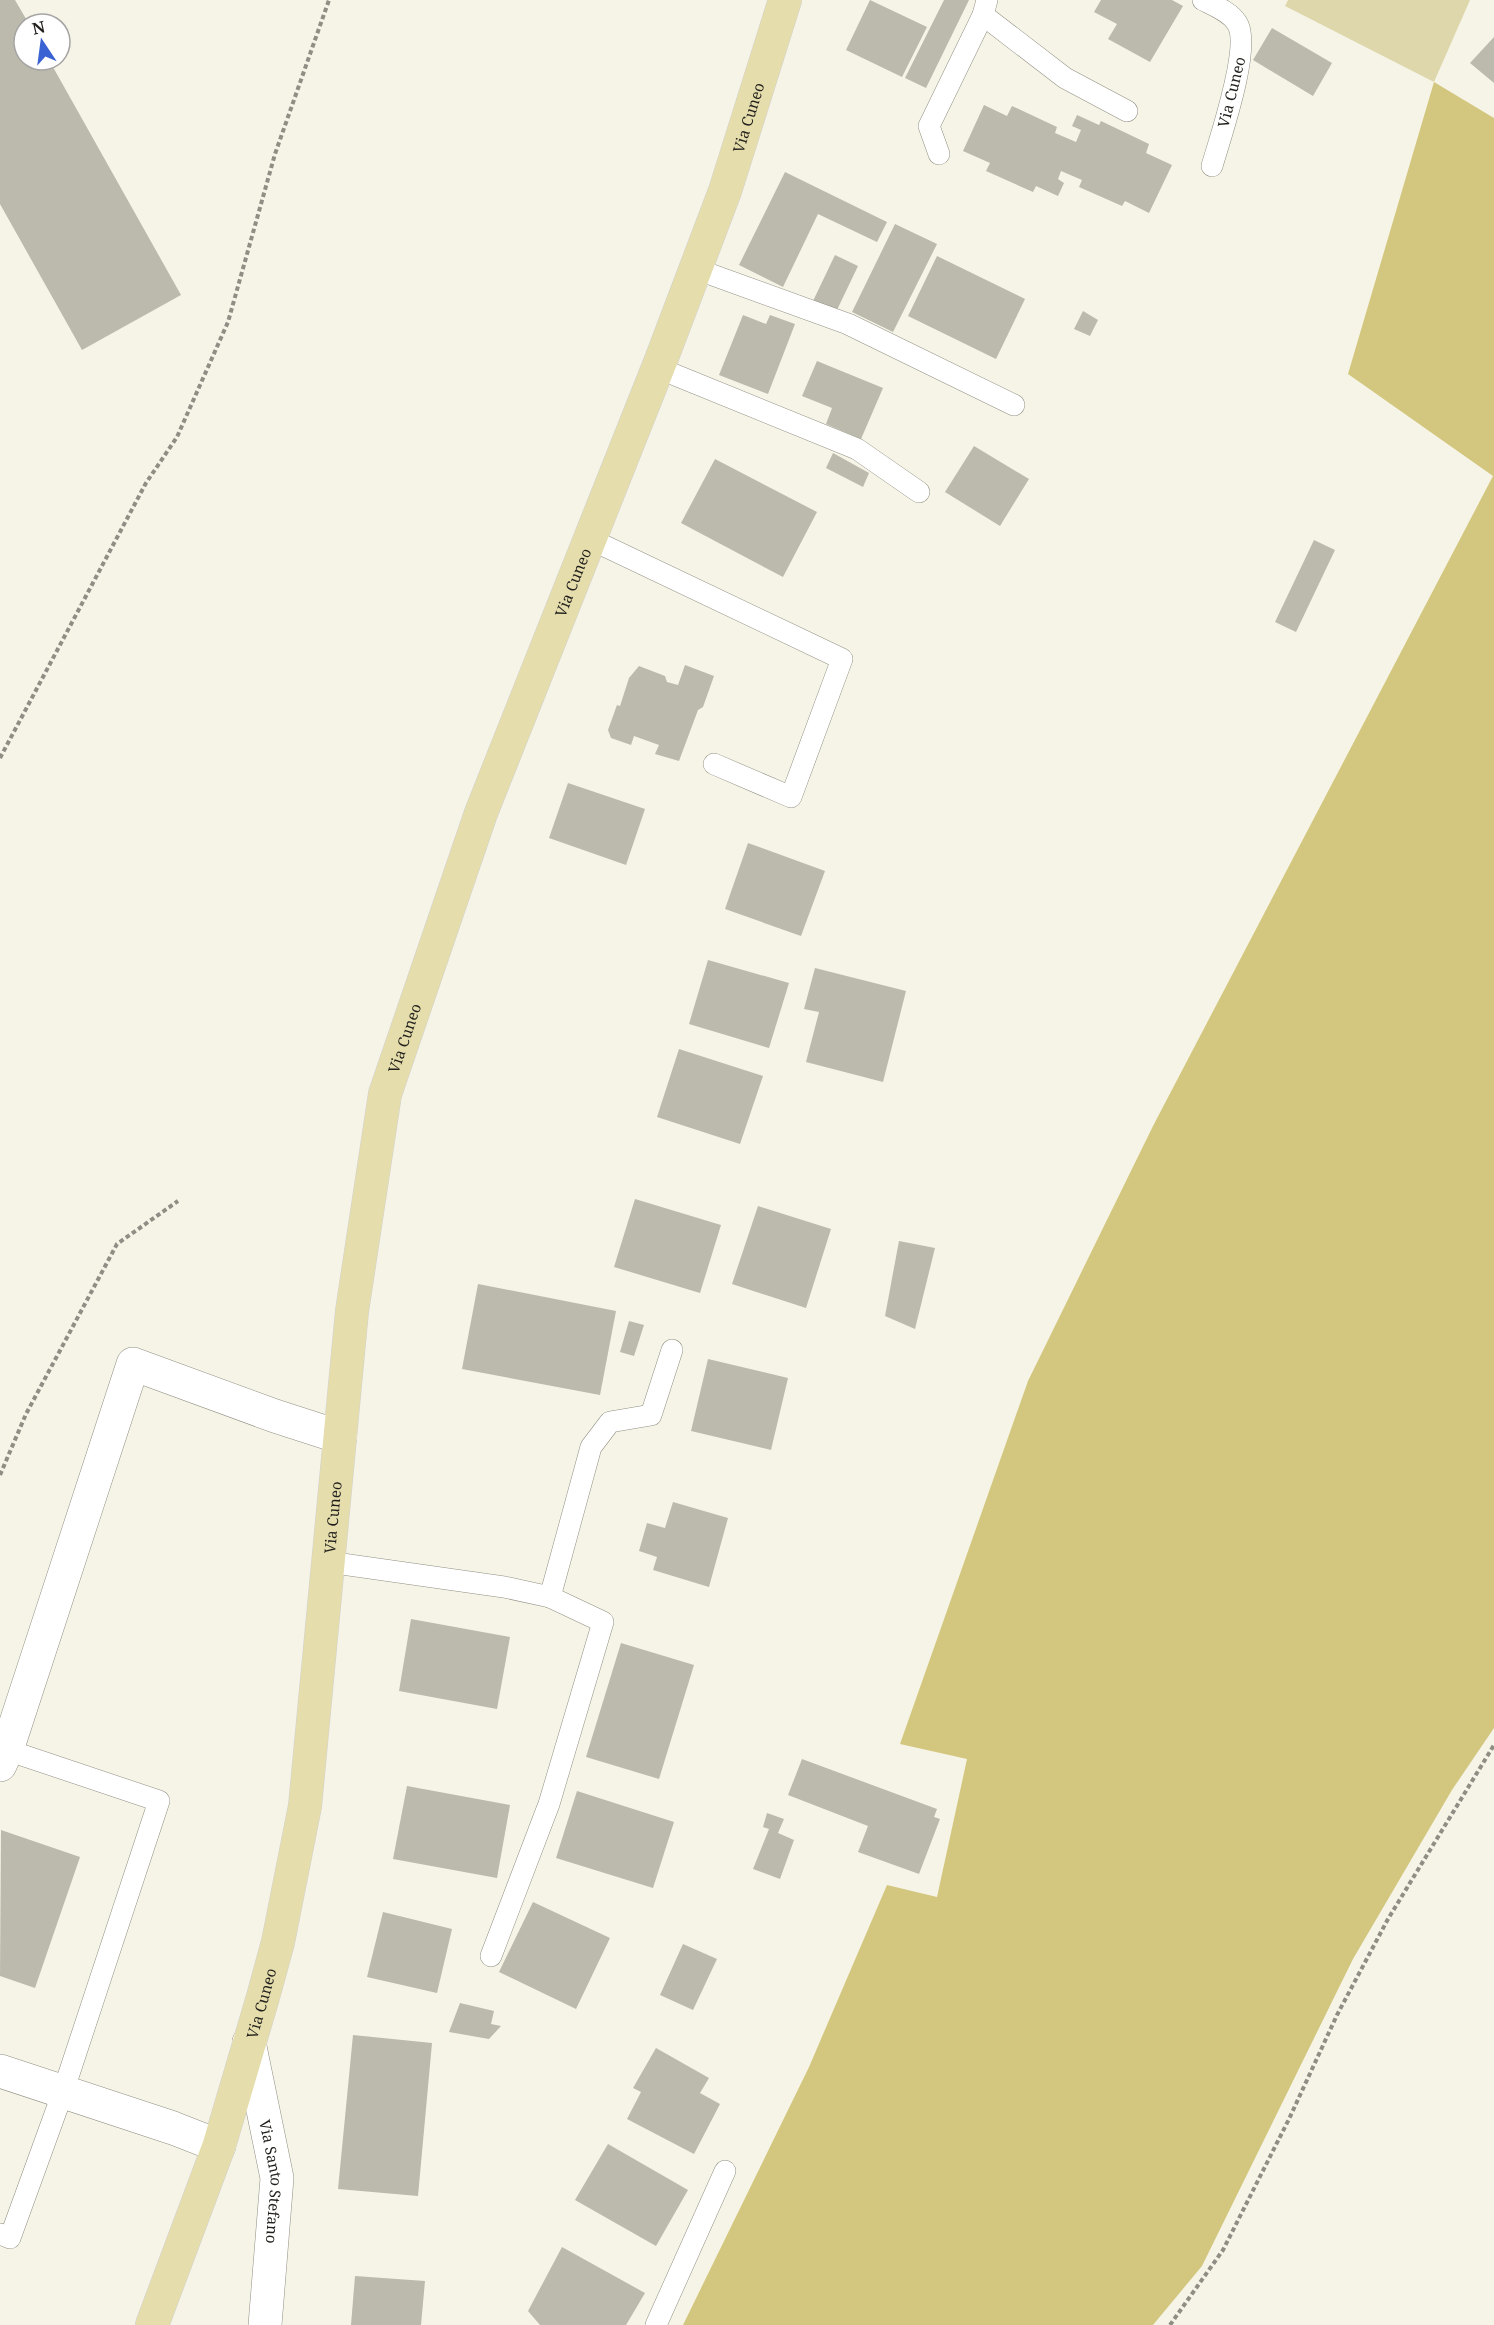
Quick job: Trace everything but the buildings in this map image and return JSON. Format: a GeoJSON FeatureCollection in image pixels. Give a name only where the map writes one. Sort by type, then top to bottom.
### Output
{"type":"FeatureCollection","features":[{"type":"Feature","properties":{"kind":"main road","name":"Via Cuneo"},"geometry":{"type":"LineString","coordinates":[[152,2325],[219,2146],[278,1942],[304,1806],[352,1311],[385,1094],[481,813],[658,368],[725,191],[785,0]]}},
{"type":"Feature","properties":{"kind":"street"},"geometry":{"type":"LineString","coordinates":[[4,1757],[133,1364],[275,1416],[340,1437]]}},
{"type":"Feature","properties":{"kind":"street","name":"Via Santo Stefano"},"geometry":{"type":"LineString","coordinates":[[249,2042],[277,2178],[265,2325]]}},
{"type":"Feature","properties":{"kind":"street"},"geometry":{"type":"LineString","coordinates":[[0,2071],[173,2128],[219,2146]]}},
{"type":"Feature","properties":{"kind":"lane","name":"Via Cuneo"},"geometry":{"type":"LineString","coordinates":[[1203,0],[1227,12],[1238,24],[1241,35],[1241,61],[1212,166]]}},
{"type":"Feature","properties":{"kind":"lane"},"geometry":{"type":"LineString","coordinates":[[939,154],[929,126],[985,8],[1065,78],[1127,111]]}},
{"type":"Feature","properties":{"kind":"lane"},"geometry":{"type":"LineString","coordinates":[[696,269],[848,324],[1014,405]]}},
{"type":"Feature","properties":{"kind":"lane"},"geometry":{"type":"LineString","coordinates":[[658,368],[857,449],[920,492]]}},
{"type":"Feature","properties":{"kind":"lane","name":"Via Cuneo"},"geometry":{"type":"LineString","coordinates":[[590,539],[842,659],[791,797],[714,764]]}},
{"type":"Feature","properties":{"kind":"lane"},"geometry":{"type":"LineString","coordinates":[[550,1597],[591,1447],[610,1422],[651,1415],[672,1350]]}},
{"type":"Feature","properties":{"kind":"lane","name":"Via Cuneo"},"geometry":{"type":"LineString","coordinates":[[328,1562],[504,1587],[550,1597],[603,1623],[549,1804],[491,1956]]}},
{"type":"Feature","properties":{"kind":"lane"},"geometry":{"type":"LineString","coordinates":[[0,2234],[10,2238],[63,2092],[159,1801],[4,1757]]}},
{"type":"Feature","properties":{"kind":"lane"},"geometry":{"type":"LineString","coordinates":[[656,2325],[725,2171]]}},
{"type":"Feature","properties":{"kind":"path"},"geometry":{"type":"LineString","coordinates":[[0,758],[146,483],[177,437],[228,322],[275,154],[329,0]]}},
{"type":"Feature","properties":{"kind":"path"},"geometry":{"type":"LineString","coordinates":[[0,1475],[26,1414],[117,1245],[178,1201]]}},
{"type":"Feature","properties":{"kind":"path"},"geometry":{"type":"LineString","coordinates":[[1170,2325],[1223,2250],[1337,2014],[1388,1919],[1494,1745]]}},
{"type":"Feature","properties":{"kind":"shaded area"},"geometry":{"type":"Polygon","coordinates":[[[1288,0],[1470,0],[1434,82],[1285,6],[1288,0]]]}},
{"type":"Feature","properties":{"kind":"shaded area"},"geometry":{"type":"Polygon","coordinates":[[[1434,82],[1494,118],[1494,1728],[1452,1790],[1353,1959],[1202,2266],[1153,2325],[683,2325],[809,2067],[887,1885],[937,1897],[967,1759],[900,1744],[1028,1381],[1153,1126],[1493,476],[1348,374],[1434,82]]]}}]}
